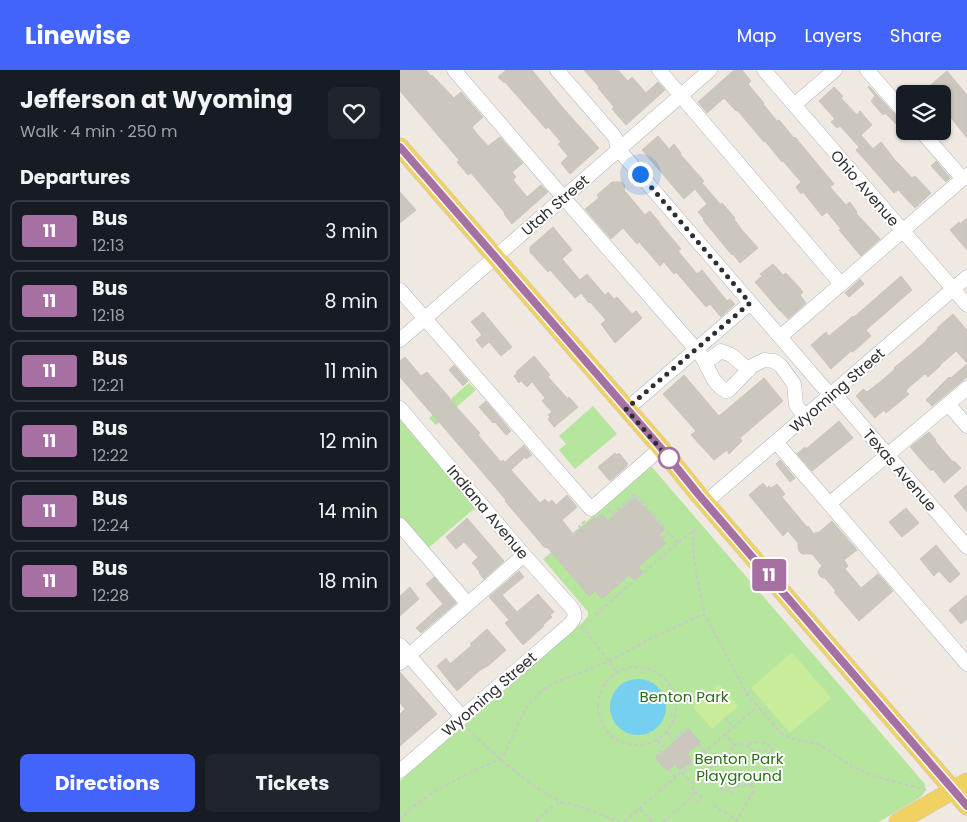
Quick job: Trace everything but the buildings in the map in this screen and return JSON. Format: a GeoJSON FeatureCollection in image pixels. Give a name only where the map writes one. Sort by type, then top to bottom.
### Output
{"type":"FeatureCollection","features":[{"type":"Feature","properties":{"kind":"main road"},"geometry":{"type":"LineString","coordinates":[[400,147],[706,502],[960,786],[967,806]]}},
{"type":"Feature","properties":{"kind":"main road"},"geometry":{"type":"LineString","coordinates":[[898,822],[960,786]]}},
{"type":"Feature","properties":{"kind":"street"},"geometry":{"type":"LineString","coordinates":[[454,70],[696,349],[706,362],[712,378],[720,387],[726,391],[729,390],[752,366],[764,360],[774,361],[781,366],[794,384],[796,405],[805,417]]}},
{"type":"Feature","properties":{"kind":"street","name":"Texas Avenue"},"geometry":{"type":"LineString","coordinates":[[557,70],[615,137],[618,149],[750,303],[887,454],[967,547]]}},
{"type":"Feature","properties":{"kind":"street"},"geometry":{"type":"LineString","coordinates":[[659,70],[841,284]]}},
{"type":"Feature","properties":{"kind":"street","name":"Utah Street"},"geometry":{"type":"LineString","coordinates":[[400,340],[710,70]]}},
{"type":"Feature","properties":{"kind":"street","name":"Ohio Avenue"},"geometry":{"type":"LineString","coordinates":[[764,70],[967,305]]}},
{"type":"Feature","properties":{"kind":"street"},"geometry":{"type":"LineString","coordinates":[[794,105],[835,70]]}},
{"type":"Feature","properties":{"kind":"street"},"geometry":{"type":"LineString","coordinates":[[867,70],[896,103]]}},
{"type":"Feature","properties":{"kind":"street"},"geometry":{"type":"LineString","coordinates":[[780,337],[965,177],[930,140]]}},
{"type":"Feature","properties":{"kind":"street","name":"Wyoming Street"},"geometry":{"type":"LineString","coordinates":[[706,502],[967,277]]}},
{"type":"Feature","properties":{"kind":"street"},"geometry":{"type":"LineString","coordinates":[[400,290],[591,509],[661,448]]}},
{"type":"Feature","properties":{"kind":"street"},"geometry":{"type":"LineString","coordinates":[[626,409],[750,303]]}},
{"type":"Feature","properties":{"kind":"street"},"geometry":{"type":"LineString","coordinates":[[706,362],[721,351],[731,355],[749,370]]}},
{"type":"Feature","properties":{"kind":"street"},"geometry":{"type":"LineString","coordinates":[[829,504],[967,388]]}},
{"type":"Feature","properties":{"kind":"street"},"geometry":{"type":"LineString","coordinates":[[948,404],[967,426]]}},
{"type":"Feature","properties":{"kind":"street","name":"Indiana Avenue"},"geometry":{"type":"LineString","coordinates":[[400,408],[524,555],[571,607],[579,621]]}},
{"type":"Feature","properties":{"kind":"street"},"geometry":{"type":"LineString","coordinates":[[776,442],[967,664]]}},
{"type":"Feature","properties":{"kind":"street"},"geometry":{"type":"LineString","coordinates":[[400,525],[468,604]]}},
{"type":"Feature","properties":{"kind":"street"},"geometry":{"type":"LineString","coordinates":[[464,722],[403,654],[468,604],[524,555]]}},
{"type":"Feature","properties":{"kind":"street","name":"Wyoming Street"},"geometry":{"type":"LineString","coordinates":[[400,770],[464,722],[574,620],[579,621]]}},
{"type":"Feature","properties":{"kind":"path"},"geometry":{"type":"LineString","coordinates":[[606,506],[612,514],[635,494],[678,543]]}},
{"type":"Feature","properties":{"kind":"path"},"geometry":{"type":"LineString","coordinates":[[546,558],[580,528],[579,526],[587,519],[589,521]]}},
{"type":"Feature","properties":{"kind":"path"},"geometry":{"type":"LineString","coordinates":[[595,615],[699,527]]}},
{"type":"Feature","properties":{"kind":"path"},"geometry":{"type":"LineString","coordinates":[[694,530],[693,551],[705,615],[747,694],[778,730],[785,736],[793,739],[819,744],[851,766],[874,776],[926,790]]}},
{"type":"Feature","properties":{"kind":"path"},"geometry":{"type":"LineString","coordinates":[[662,538],[669,533]]}},
{"type":"Feature","properties":{"kind":"path"},"geometry":{"type":"LineString","coordinates":[[400,821],[410,809],[432,793],[500,759],[506,753],[527,707],[542,691],[552,684],[609,661],[668,630],[705,615]]}},
{"type":"Feature","properties":{"kind":"path"},"geometry":{"type":"LineString","coordinates":[[579,621],[617,672]]}},
{"type":"Feature","properties":{"kind":"path"},"geometry":{"type":"LineString","coordinates":[[644,667],[661,674],[673,689],[677,706],[675,716],[667,732],[657,740],[649,744],[640,745],[623,743],[615,739],[603,726],[598,709],[598,701],[605,684],[617,672],[626,668],[644,667]]}},
{"type":"Feature","properties":{"kind":"path"},"geometry":{"type":"LineString","coordinates":[[747,694],[752,689]]}},
{"type":"Feature","properties":{"kind":"path"},"geometry":{"type":"LineString","coordinates":[[625,822],[757,706]]}},
{"type":"Feature","properties":{"kind":"path"},"geometry":{"type":"LineString","coordinates":[[725,717],[733,727]]}},
{"type":"Feature","properties":{"kind":"path"},"geometry":{"type":"LineString","coordinates":[[464,722],[500,759],[539,790],[562,803],[586,809],[619,822]]}},
{"type":"Feature","properties":{"kind":"path"},"geometry":{"type":"LineString","coordinates":[[667,732],[673,740],[686,729],[687,731]]}},
{"type":"Feature","properties":{"kind":"path"},"geometry":{"type":"LineString","coordinates":[[785,736],[789,732]]}},
{"type":"Feature","properties":{"kind":"path"},"geometry":{"type":"LineString","coordinates":[[725,734],[735,746]]}},
{"type":"Feature","properties":{"kind":"path"},"geometry":{"type":"LineString","coordinates":[[657,740],[664,748],[656,754],[658,756]]}},
{"type":"Feature","properties":{"kind":"path"},"geometry":{"type":"LineString","coordinates":[[748,746],[752,742],[769,744],[772,747],[771,752],[773,754],[773,758],[760,780],[753,781],[751,785]]}},
{"type":"Feature","properties":{"kind":"path"},"geometry":{"type":"LineString","coordinates":[[698,744],[705,752]]}},
{"type":"Feature","properties":{"kind":"path"},"geometry":{"type":"LineString","coordinates":[[692,783],[735,746],[741,744],[748,746],[753,752],[771,752]]}},
{"type":"Feature","properties":{"kind":"path"},"geometry":{"type":"LineString","coordinates":[[669,769],[676,777]]}},
{"type":"Feature","properties":{"kind":"path"},"geometry":{"type":"LineString","coordinates":[[663,822],[692,797],[694,792],[692,783],[682,772]]}},
{"type":"Feature","properties":{"kind":"path"},"geometry":{"type":"LineString","coordinates":[[731,794],[736,785]]}},
{"type":"Feature","properties":{"kind":"path"},"geometry":{"type":"LineString","coordinates":[[729,786],[751,785]]}},
{"type":"Feature","properties":{"kind":"path"},"geometry":{"type":"LineString","coordinates":[[713,806],[738,820],[754,790],[751,785]]}},
{"type":"Feature","properties":{"kind":"path"},"geometry":{"type":"LineString","coordinates":[[694,792],[701,796],[696,805]]}},
{"type":"Feature","properties":{"kind":"path"},"geometry":{"type":"LineString","coordinates":[[536,822],[547,811],[562,803]]}},
{"type":"Feature","properties":{"kind":"path"},"geometry":{"type":"LineString","coordinates":[[640,808],[652,822]]}},
{"type":"Feature","properties":{"kind":"green space"},"geometry":{"type":"Polygon","coordinates":[[[469,383],[476,390],[436,425],[429,418],[469,383]]]}},
{"type":"Feature","properties":{"kind":"green space"},"geometry":{"type":"Polygon","coordinates":[[[593,406],[617,434],[575,469],[559,450],[566,444],[559,436],[593,406]]]}},
{"type":"Feature","properties":{"kind":"green space"},"geometry":{"type":"Polygon","coordinates":[[[400,420],[475,508],[427,549],[400,518],[400,420]]]}},
{"type":"Feature","properties":{"kind":"green space","name":"Benton Park"},"geometry":{"type":"Polygon","coordinates":[[[651,466],[924,783],[924,793],[879,822],[400,822],[400,781],[588,616],[588,612],[543,559],[651,466]]]}},
{"type":"Feature","properties":{"kind":"green space"},"geometry":{"type":"Polygon","coordinates":[[[792,652],[831,698],[790,733],[751,688],[792,652]]]}},
{"type":"Feature","properties":{"kind":"green space"},"geometry":{"type":"Polygon","coordinates":[[[719,684],[738,706],[712,729],[693,707],[719,684]]]}},
{"type":"Feature","properties":{"kind":"water"},"geometry":{"type":"Polygon","coordinates":[[[638,679],[649,681],[658,687],[664,696],[666,707],[664,718],[658,727],[649,733],[638,735],[627,733],[618,727],[612,718],[610,707],[612,696],[618,687],[627,681],[638,679]]]}},
{"type":"Feature","properties":{"kind":"bus line","name":"11"},"geometry":{"type":"LineString","coordinates":[[400,147],[661,448],[698,494],[967,806]]}},
{"type":"Feature","properties":{"kind":"route"},"geometry":{"type":"LineString","coordinates":[[640,174],[750,303],[626,409],[673,463],[669,458]]}},
{"type":"Feature","properties":{"kind":"park label","name":"Benton Park Playground"},"geometry":{"type":"Point","coordinates":[739,766]}}]}
